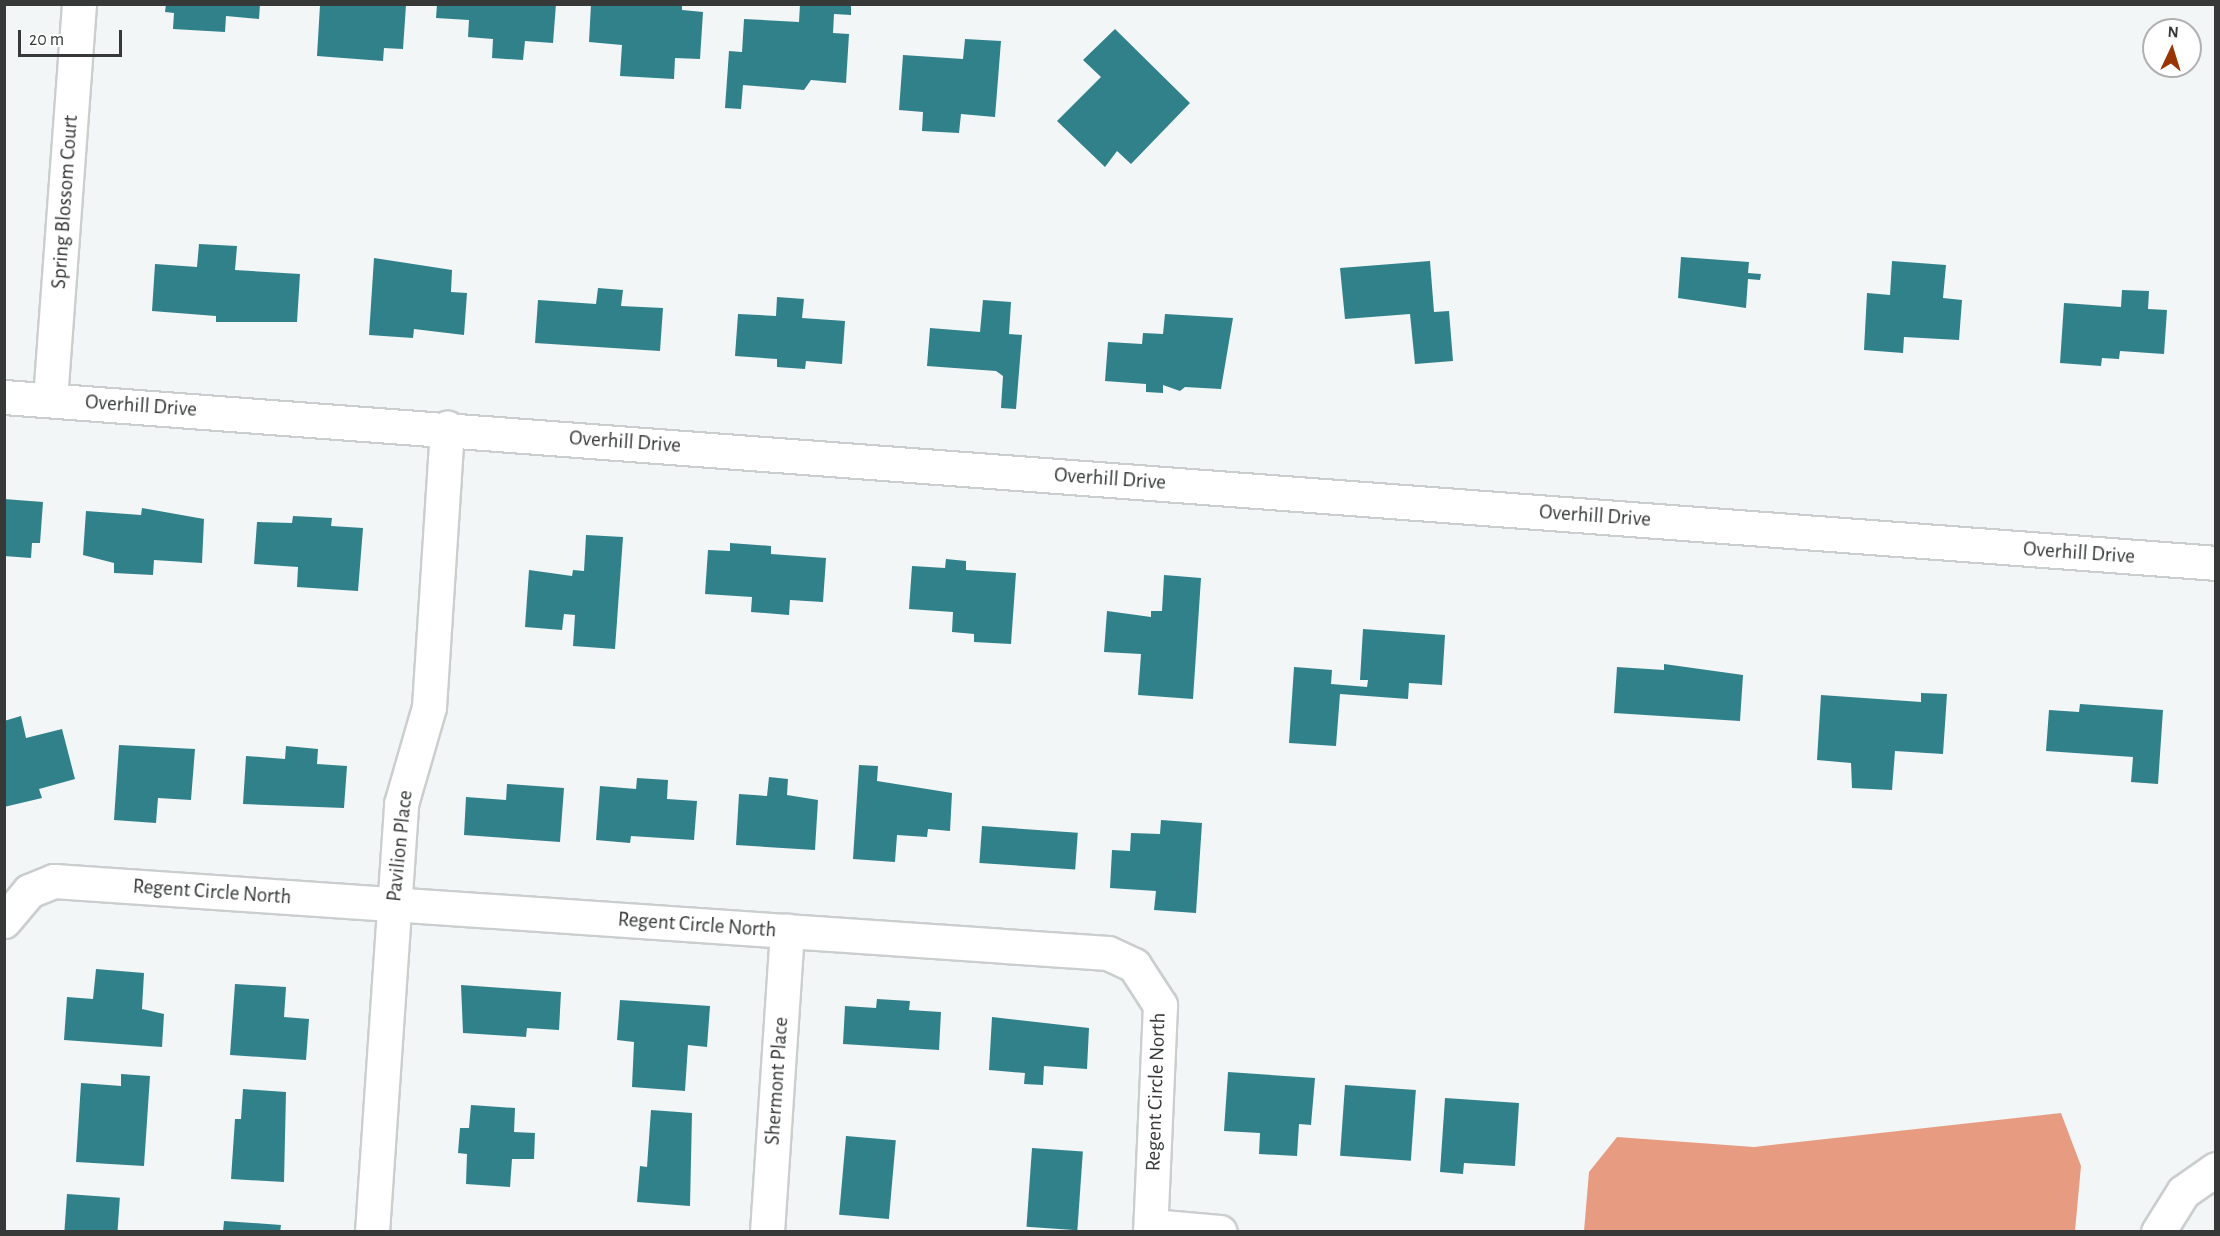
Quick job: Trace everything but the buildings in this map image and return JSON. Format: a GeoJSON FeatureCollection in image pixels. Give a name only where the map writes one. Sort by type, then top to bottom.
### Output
{"type":"FeatureCollection","features":[{"type":"Feature","properties":{"kind":"street","name":"Spring Blossom Court"},"geometry":{"type":"LineString","coordinates":[[51,399],[79,4]]}},
{"type":"Feature","properties":{"kind":"street","name":"Overhill Drive"},"geometry":{"type":"LineString","coordinates":[[4,397],[447,428],[2216,563]]}},
{"type":"Feature","properties":{"kind":"street","name":"Pavilion Place"},"geometry":{"type":"LineString","coordinates":[[372,1232],[401,804],[429,707],[447,428]]}},
{"type":"Feature","properties":{"kind":"street","name":"Regent Circle North"},"geometry":{"type":"LineString","coordinates":[[4,921],[29,891],[54,881],[394,906],[1108,952],[1134,965],[1160,1005],[1161,1028],[1150,1229]]}},
{"type":"Feature","properties":{"kind":"street","name":"Shermont Place"},"geometry":{"type":"LineString","coordinates":[[768,1232],[787,931]]}},
{"type":"Feature","properties":{"kind":"street"},"geometry":{"type":"LineString","coordinates":[[2158,1232],[2183,1192],[2216,1169]]}},
{"type":"Feature","properties":{"kind":"street"},"geometry":{"type":"LineString","coordinates":[[1150,1229],[1220,1232]]}},
{"type":"Feature","properties":{"kind":"shaded area"},"geometry":{"type":"Polygon","coordinates":[[[2061,1113],[2081,1166],[2075,1231],[1584,1231],[1589,1172],[1617,1137],[1754,1147],[2061,1113]]]}}]}
